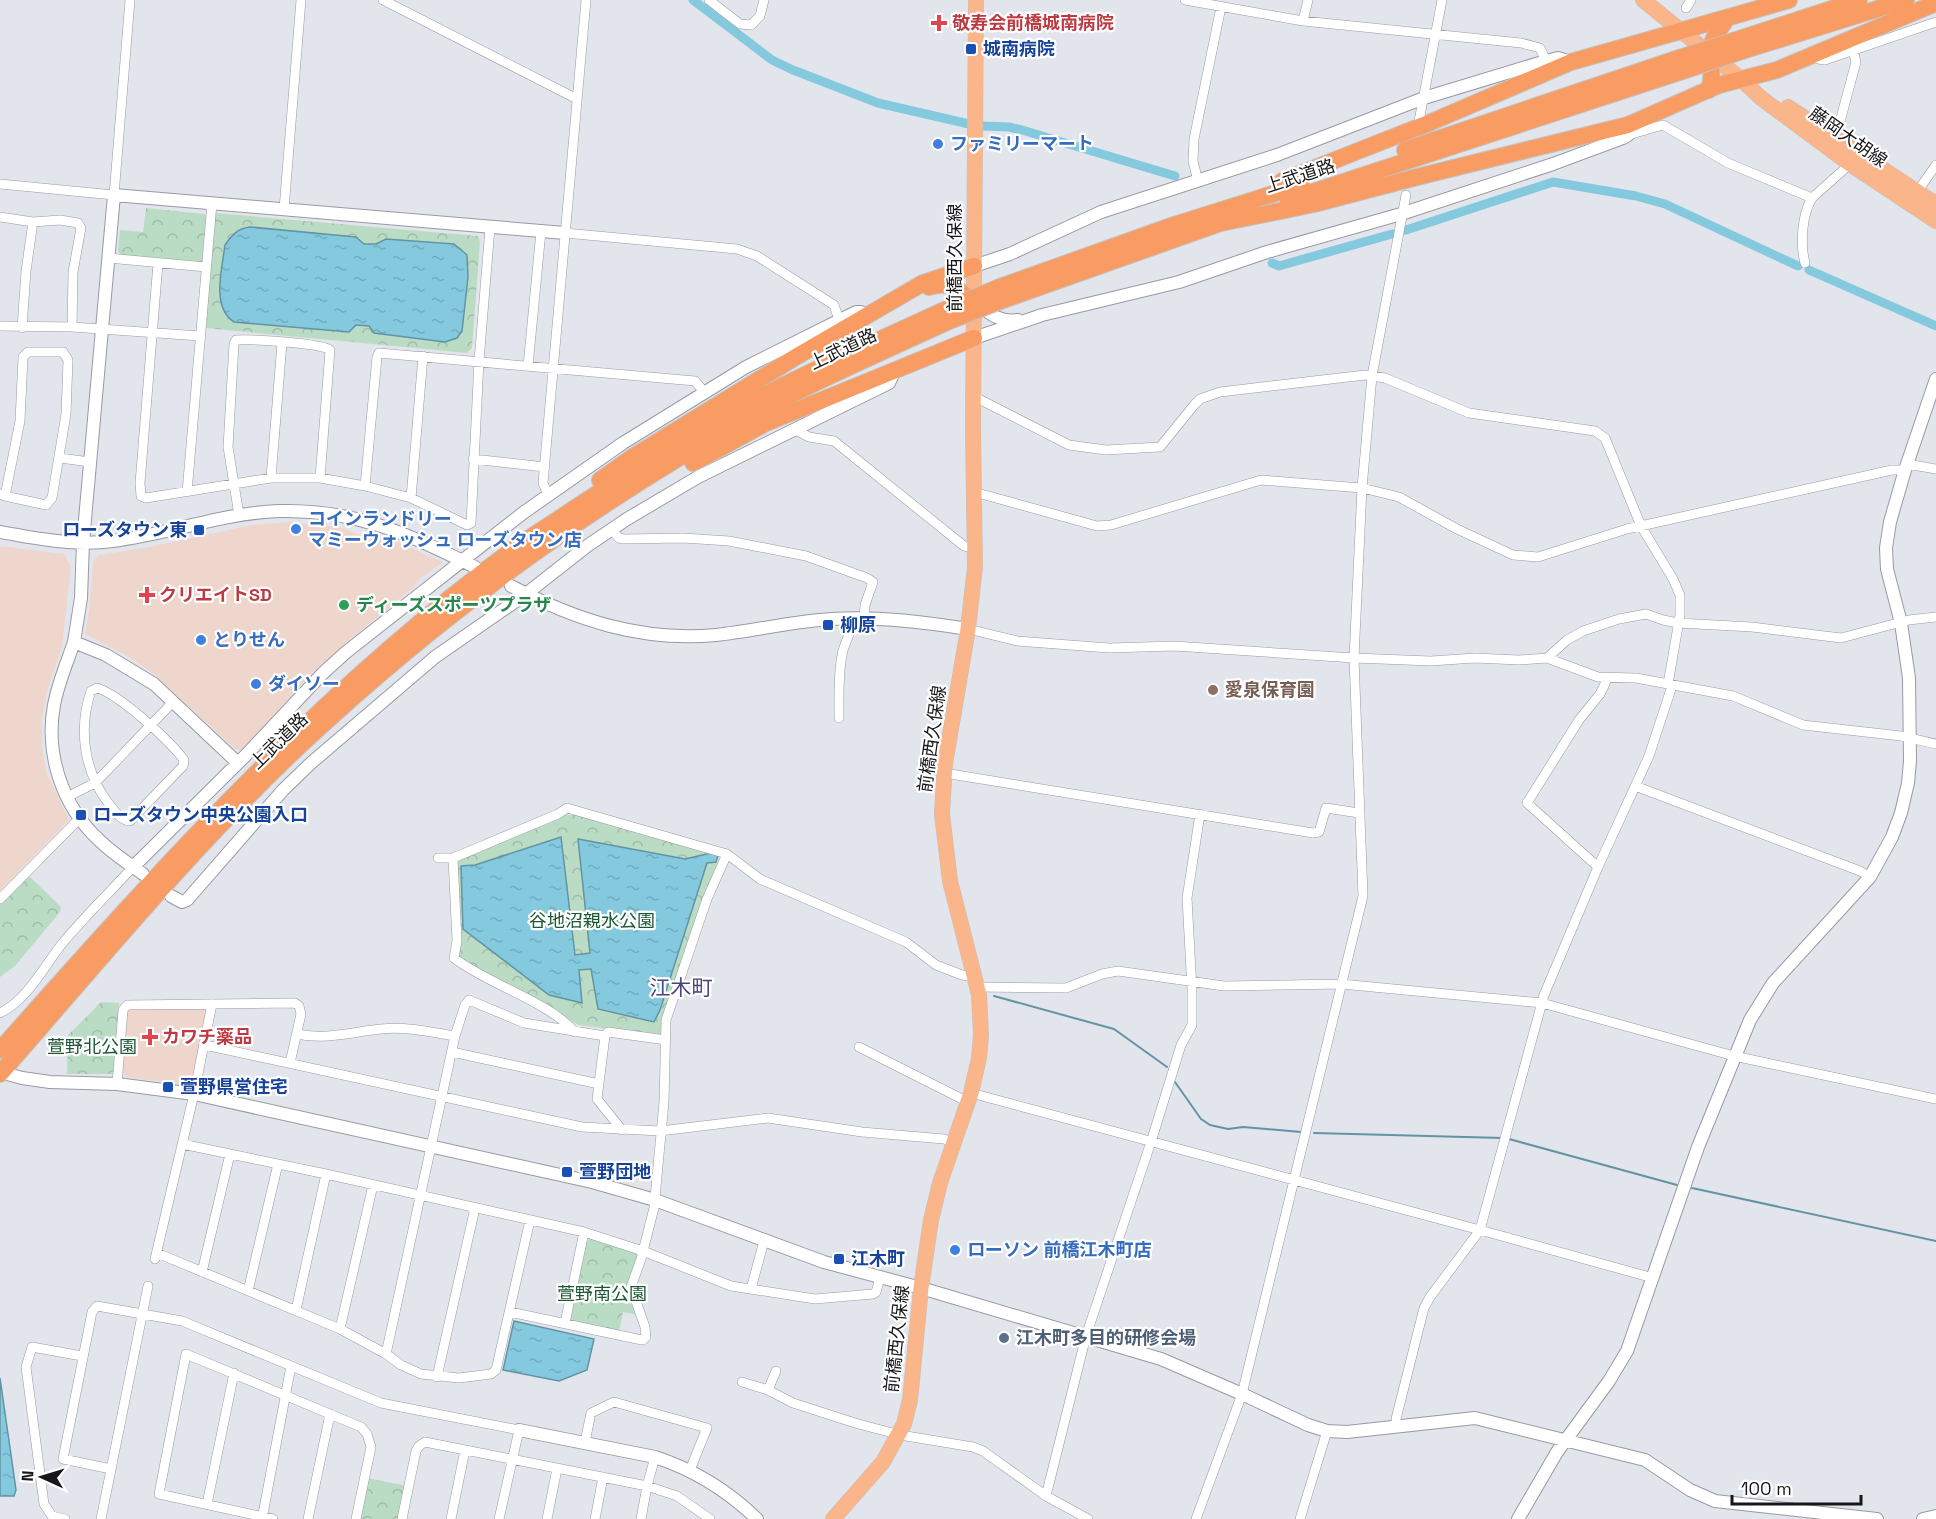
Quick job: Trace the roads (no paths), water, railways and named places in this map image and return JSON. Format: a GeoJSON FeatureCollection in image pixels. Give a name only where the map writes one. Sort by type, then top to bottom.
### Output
{"type":"FeatureCollection","features":[{"type":"Feature","properties":{"kind":"highway"},"geometry":{"type":"LineString","coordinates":[[1192,219],[1216,206],[1429,123],[1571,62],[1728,18],[1755,5],[1789,0]]}},
{"type":"Feature","properties":{"kind":"highway","name":"上武道路"},"geometry":{"type":"LineString","coordinates":[[1000,294],[1221,223],[1741,45],[1859,0]]}},
{"type":"Feature","properties":{"kind":"highway","name":"上武道路"},"geometry":{"type":"LineString","coordinates":[[1741,45],[1906,0]]}},
{"type":"Feature","properties":{"kind":"highway"},"geometry":{"type":"LineString","coordinates":[[1221,223],[1314,204],[1628,130],[1719,85],[1777,69],[1936,3]]}},
{"type":"Feature","properties":{"kind":"highway"},"geometry":{"type":"LineString","coordinates":[[1709,90],[1713,72],[1710,55],[1715,36],[1728,18]]}},
{"type":"Feature","properties":{"kind":"highway","name":"上武道路"},"geometry":{"type":"LineString","coordinates":[[0,1050],[144,889],[217,812],[297,732],[379,657],[513,549],[611,485],[743,406],[850,353],[1192,219],[1684,64]]}},
{"type":"Feature","properties":{"kind":"highway"},"geometry":{"type":"LineString","coordinates":[[513,549],[559,510],[631,458],[923,283],[974,266]]}},
{"type":"Feature","properties":{"kind":"highway"},"geometry":{"type":"LineString","coordinates":[[905,294],[944,284],[956,287],[974,302]]}},
{"type":"Feature","properties":{"kind":"highway","name":"上武道路"},"geometry":{"type":"LineString","coordinates":[[1,1073],[154,897],[226,820],[306,740],[386,668],[429,633],[536,553],[646,479],[744,420],[949,315]]}},
{"type":"Feature","properties":{"kind":"highway"},"geometry":{"type":"LineString","coordinates":[[536,553],[638,493],[766,423],[974,338]]}},
{"type":"Feature","properties":{"kind":"main road","name":"前橋西久保線"},"geometry":{"type":"LineString","coordinates":[[833,1519],[883,1462],[900,1435],[910,1401],[921,1288],[932,1220],[940,1183],[969,1098],[979,1058],[981,1017],[976,982],[947,863],[942,814],[944,773],[974,581],[976,0]]}},
{"type":"Feature","properties":{"kind":"main road","name":"藤岡大胡線"},"geometry":{"type":"LineString","coordinates":[[1643,0],[1761,98],[1850,164],[1936,221]]}},
{"type":"Feature","properties":{"kind":"main road","name":"藤岡大胡線"},"geometry":{"type":"LineString","coordinates":[[1742,80],[1771,95],[1936,204]]}},
{"type":"Feature","properties":{"kind":"street"},"geometry":{"type":"LineString","coordinates":[[130,0],[83,542],[81,598],[74,642],[54,704],[52,732],[55,764],[67,797],[97,839],[138,871]]}},
{"type":"Feature","properties":{"kind":"street"},"geometry":{"type":"LineString","coordinates":[[284,209],[301,0]]}},
{"type":"Feature","properties":{"kind":"street"},"geometry":{"type":"LineString","coordinates":[[548,495],[543,483],[586,0]]}},
{"type":"Feature","properties":{"kind":"street"},"geometry":{"type":"LineString","coordinates":[[708,0],[740,24],[751,25],[760,15],[764,0]]}},
{"type":"Feature","properties":{"kind":"street"},"geometry":{"type":"LineString","coordinates":[[1185,0],[1303,21],[1536,46],[1543,52],[1546,61]]}},
{"type":"Feature","properties":{"kind":"street"},"geometry":{"type":"LineString","coordinates":[[1303,21],[1308,0]]}},
{"type":"Feature","properties":{"kind":"street"},"geometry":{"type":"LineString","coordinates":[[1419,121],[1442,0]]}},
{"type":"Feature","properties":{"kind":"street"},"geometry":{"type":"LineString","coordinates":[[387,1],[577,99]]}},
{"type":"Feature","properties":{"kind":"street"},"geometry":{"type":"LineString","coordinates":[[1198,181],[1193,161],[1194,139],[1221,6]]}},
{"type":"Feature","properties":{"kind":"street"},"geometry":{"type":"LineString","coordinates":[[1814,53],[1818,60],[1825,60],[1936,22]]}},
{"type":"Feature","properties":{"kind":"street"},"geometry":{"type":"LineString","coordinates":[[1834,138],[1856,62],[1853,50]]}},
{"type":"Feature","properties":{"kind":"street"},"geometry":{"type":"LineString","coordinates":[[974,266],[1010,254],[1101,212],[1306,145],[1424,98],[1558,58],[1571,62]]}},
{"type":"Feature","properties":{"kind":"street"},"geometry":{"type":"LineString","coordinates":[[974,302],[1007,322],[1179,282],[1267,252],[1401,214],[1553,164],[1628,130],[1659,124],[1728,163],[1812,198]]}},
{"type":"Feature","properties":{"kind":"street"},"geometry":{"type":"LineString","coordinates":[[1805,263],[1803,254],[1805,215],[1812,198],[1850,164]]}},
{"type":"Feature","properties":{"kind":"street"},"geometry":{"type":"LineString","coordinates":[[1917,192],[1936,165]]}},
{"type":"Feature","properties":{"kind":"street"},"geometry":{"type":"LineString","coordinates":[[0,184],[490,228],[679,242],[737,249],[757,256],[834,305],[839,320]]}},
{"type":"Feature","properties":{"kind":"street"},"geometry":{"type":"LineString","coordinates":[[1196,1519],[1242,1394],[1363,896],[1354,658],[1362,488],[1372,375],[1406,195]]}},
{"type":"Feature","properties":{"kind":"street"},"geometry":{"type":"LineString","coordinates":[[187,492],[212,203]]}},
{"type":"Feature","properties":{"kind":"street"},"geometry":{"type":"LineString","coordinates":[[0,217],[33,222],[60,220],[78,223],[81,228],[73,272],[72,327]]}},
{"type":"Feature","properties":{"kind":"street"},"geometry":{"type":"LineString","coordinates":[[22,328],[26,297],[26,271],[33,222]]}},
{"type":"Feature","properties":{"kind":"street"},"geometry":{"type":"LineString","coordinates":[[158,263],[140,483],[141,496],[146,498],[271,478],[320,478],[365,486],[411,498],[469,525],[472,519],[478,361],[490,228]]}},
{"type":"Feature","properties":{"kind":"street"},"geometry":{"type":"LineString","coordinates":[[528,366],[541,231]]}},
{"type":"Feature","properties":{"kind":"street"},"geometry":{"type":"LineString","coordinates":[[108,258],[206,267]]}},
{"type":"Feature","properties":{"kind":"street"},"geometry":{"type":"LineString","coordinates":[[0,1013],[14,1005],[74,930],[138,871],[237,763],[330,667],[548,495],[623,443],[746,367],[856,312],[869,315]]}},
{"type":"Feature","properties":{"kind":"street"},"geometry":{"type":"LineString","coordinates":[[974,338],[1042,315]]}},
{"type":"Feature","properties":{"kind":"street"},"geometry":{"type":"LineString","coordinates":[[0,326],[72,327],[200,336]]}},
{"type":"Feature","properties":{"kind":"street"},"geometry":{"type":"LineString","coordinates":[[239,515],[228,447],[236,340],[326,347],[330,350],[320,478]]}},
{"type":"Feature","properties":{"kind":"street"},"geometry":{"type":"LineString","coordinates":[[271,478],[282,343]]}},
{"type":"Feature","properties":{"kind":"street"},"geometry":{"type":"LineString","coordinates":[[28,352],[63,352],[68,360],[66,414],[52,498],[46,505],[3,495],[20,421],[23,357],[28,352]]}},
{"type":"Feature","properties":{"kind":"street"},"geometry":{"type":"LineString","coordinates":[[365,486],[379,353],[695,381],[705,393]]}},
{"type":"Feature","properties":{"kind":"street"},"geometry":{"type":"LineString","coordinates":[[411,498],[423,356]]}},
{"type":"Feature","properties":{"kind":"street"},"geometry":{"type":"LineString","coordinates":[[171,896],[182,902],[187,900],[283,790],[311,763],[435,657],[526,594],[611,529],[698,477],[889,383],[894,372]]}},
{"type":"Feature","properties":{"kind":"street"},"geometry":{"type":"LineString","coordinates":[[973,396],[1070,445],[1106,450],[1163,445],[1200,399],[1220,392],[1358,375],[1385,378],[1470,413],[1595,431],[1605,438],[1641,526],[1680,595],[1680,615],[1670,685],[1649,756],[1598,867],[1542,1003],[1480,1230],[1426,1302],[1396,1419],[1397,1425]]}},
{"type":"Feature","properties":{"kind":"street"},"geometry":{"type":"LineString","coordinates":[[1518,1519],[1565,1441],[1619,1366],[1632,1340],[1682,1190],[1750,1020],[1766,993],[1870,877],[1892,837],[1908,783],[1910,738],[1908,663],[1901,623],[1889,580],[1886,548],[1890,522],[1906,467],[1936,379]]}},
{"type":"Feature","properties":{"kind":"street"},"geometry":{"type":"LineString","coordinates":[[796,430],[809,437],[834,441],[964,546],[975,549]]}},
{"type":"Feature","properties":{"kind":"street"},"geometry":{"type":"LineString","coordinates":[[60,458],[90,462]]}},
{"type":"Feature","properties":{"kind":"street"},"geometry":{"type":"LineString","coordinates":[[473,459],[545,467]]}},
{"type":"Feature","properties":{"kind":"street"},"geometry":{"type":"LineString","coordinates":[[974,492],[1097,526],[1111,525],[1261,480],[1362,488],[1399,497],[1457,529],[1513,555],[1538,557],[1641,526],[1892,470],[1906,467],[1936,469]]}},
{"type":"Feature","properties":{"kind":"street"},"geometry":{"type":"LineString","coordinates":[[0,532],[34,539],[110,541],[147,536],[239,515],[300,512],[369,521],[422,541],[475,567]]}},
{"type":"Feature","properties":{"kind":"street"},"geometry":{"type":"LineString","coordinates":[[611,529],[619,538],[624,539],[683,538],[723,541],[806,556],[873,582],[865,605],[843,651],[840,663],[839,718]]}},
{"type":"Feature","properties":{"kind":"street"},"geometry":{"type":"LineString","coordinates":[[511,586],[590,622],[616,629],[688,637],[717,635],[797,621],[858,618],[968,629],[1006,639],[1109,648],[1174,645],[1431,661],[1475,658],[1519,660],[1547,658],[1582,672],[1606,678],[1626,677],[1732,696],[1803,725],[1910,738],[1936,744]]}},
{"type":"Feature","properties":{"kind":"street"},"geometry":{"type":"LineString","coordinates":[[1547,658],[1567,640],[1583,631],[1619,619],[1646,614],[1678,623],[1752,627],[1841,638],[1936,617]]}},
{"type":"Feature","properties":{"kind":"street"},"geometry":{"type":"LineString","coordinates":[[74,642],[106,655],[154,684],[237,763]]}},
{"type":"Feature","properties":{"kind":"street"},"geometry":{"type":"LineString","coordinates":[[1598,867],[1527,803],[1579,720],[1600,694],[1606,678]]}},
{"type":"Feature","properties":{"kind":"street"},"geometry":{"type":"LineString","coordinates":[[97,688],[130,708],[181,756],[184,763],[133,819],[128,821],[122,819],[95,783],[84,742],[85,715],[91,691],[97,688]]}},
{"type":"Feature","properties":{"kind":"street"},"geometry":{"type":"LineString","coordinates":[[67,797],[95,783],[173,702]]}},
{"type":"Feature","properties":{"kind":"street"},"geometry":{"type":"LineString","coordinates":[[944,773],[1313,833],[1319,832],[1326,808],[1359,813]]}},
{"type":"Feature","properties":{"kind":"street"},"geometry":{"type":"LineString","coordinates":[[1635,786],[1860,871],[1870,877]]}},
{"type":"Feature","properties":{"kind":"street"},"geometry":{"type":"LineString","coordinates":[[438,858],[453,858],[558,814],[567,808],[727,854],[760,879],[906,942],[936,965],[976,982],[1065,988],[1102,974],[1118,971],[1234,986],[1341,984],[1542,1003],[1734,1056],[1936,1099]]}},
{"type":"Feature","properties":{"kind":"street"},"geometry":{"type":"LineString","coordinates":[[1046,1496],[1086,1336],[1152,1142],[1181,1045],[1192,1024],[1187,898],[1200,814]]}},
{"type":"Feature","properties":{"kind":"street"},"geometry":{"type":"LineString","coordinates":[[0,899],[80,818]]}},
{"type":"Feature","properties":{"kind":"street"},"geometry":{"type":"LineString","coordinates":[[510,1312],[637,1339],[643,1340],[646,1337],[645,1327],[631,1287],[643,1251],[655,1200],[666,1079],[666,1020],[707,899],[727,854]]}},
{"type":"Feature","properties":{"kind":"street"},"geometry":{"type":"LineString","coordinates":[[453,858],[457,941],[454,958],[472,972],[543,1008],[576,1033]]}},
{"type":"Feature","properties":{"kind":"street"},"geometry":{"type":"LineString","coordinates":[[386,1354],[455,1036],[465,1005],[469,1000],[524,1023],[605,1036]]}},
{"type":"Feature","properties":{"kind":"street"},"geometry":{"type":"LineString","coordinates":[[117,1084],[123,1010],[127,1005],[295,1003],[299,1006],[301,1014],[290,1063]]}},
{"type":"Feature","properties":{"kind":"street"},"geometry":{"type":"LineString","coordinates":[[212,1004],[205,1045],[156,1256],[202,1272],[340,1329],[386,1354],[401,1365],[421,1374],[459,1378],[491,1374],[496,1370],[530,1220]]}},
{"type":"Feature","properties":{"kind":"street"},"geometry":{"type":"LineString","coordinates":[[297,1034],[340,1036],[383,1028],[413,1029],[455,1036]]}},
{"type":"Feature","properties":{"kind":"street"},"geometry":{"type":"LineString","coordinates":[[622,1130],[597,1099],[605,1036],[608,1032],[666,1040]]}},
{"type":"Feature","properties":{"kind":"street"},"geometry":{"type":"LineString","coordinates":[[205,1045],[582,1127],[660,1131],[768,1118],[862,1132],[944,1139],[953,1142]]}},
{"type":"Feature","properties":{"kind":"street"},"geometry":{"type":"LineString","coordinates":[[859,1047],[969,1098],[1152,1142],[1653,1278]]}},
{"type":"Feature","properties":{"kind":"street"},"geometry":{"type":"LineString","coordinates":[[452,1052],[599,1084]]}},
{"type":"Feature","properties":{"kind":"street"},"geometry":{"type":"LineString","coordinates":[[1,1073],[50,1082],[117,1084],[194,1094],[592,1182],[655,1200],[824,1262],[921,1288],[1161,1359],[1308,1425],[1328,1431],[1347,1432],[1470,1417],[1645,1460],[1690,1490],[1715,1501],[1877,1519]]}},
{"type":"Feature","properties":{"kind":"street"},"geometry":{"type":"LineString","coordinates":[[182,1144],[585,1232],[643,1251],[713,1280],[751,1289],[815,1299],[843,1298],[873,1294],[876,1292],[880,1278]]}},
{"type":"Feature","properties":{"kind":"street"},"geometry":{"type":"LineString","coordinates":[[202,1272],[230,1154]]}},
{"type":"Feature","properties":{"kind":"street"},"geometry":{"type":"LineString","coordinates":[[248,1291],[277,1168]]}},
{"type":"Feature","properties":{"kind":"street"},"geometry":{"type":"LineString","coordinates":[[296,1310],[326,1174]]}},
{"type":"Feature","properties":{"kind":"street"},"geometry":{"type":"LineString","coordinates":[[340,1329],[373,1185]]}},
{"type":"Feature","properties":{"kind":"street"},"geometry":{"type":"LineString","coordinates":[[437,1377],[475,1208]]}},
{"type":"Feature","properties":{"kind":"street"},"geometry":{"type":"LineString","coordinates":[[565,1323],[585,1232]]}},
{"type":"Feature","properties":{"kind":"street"},"geometry":{"type":"LineString","coordinates":[[751,1289],[764,1241]]}},
{"type":"Feature","properties":{"kind":"street"},"geometry":{"type":"LineString","coordinates":[[101,1519],[148,1286]]}},
{"type":"Feature","properties":{"kind":"street"},"geometry":{"type":"LineString","coordinates":[[111,1469],[63,1459],[82,1356],[92,1312],[97,1305],[182,1321],[381,1402],[655,1457],[699,1474],[746,1508],[757,1519]]}},
{"type":"Feature","properties":{"kind":"street"},"geometry":{"type":"LineString","coordinates":[[66,1519],[52,1516],[44,1504],[26,1368],[32,1347],[82,1356]]}},
{"type":"Feature","properties":{"kind":"street"},"geometry":{"type":"LineString","coordinates":[[273,1519],[159,1494],[186,1354],[361,1427],[370,1441],[371,1448],[356,1519]]}},
{"type":"Feature","properties":{"kind":"street"},"geometry":{"type":"LineString","coordinates":[[262,1518],[291,1366]]}},
{"type":"Feature","properties":{"kind":"street"},"geometry":{"type":"LineString","coordinates":[[768,1390],[776,1371]]}},
{"type":"Feature","properties":{"kind":"street"},"geometry":{"type":"LineString","coordinates":[[207,1504],[234,1373]]}},
{"type":"Feature","properties":{"kind":"street"},"geometry":{"type":"LineString","coordinates":[[742,1382],[768,1390],[793,1403],[900,1435],[973,1447],[983,1451],[1046,1496],[1088,1519]]}},
{"type":"Feature","properties":{"kind":"street"},"geometry":{"type":"LineString","coordinates":[[585,1442],[591,1413],[614,1402],[707,1428],[690,1470]]}},
{"type":"Feature","properties":{"kind":"street"},"geometry":{"type":"LineString","coordinates":[[308,1519],[330,1414]]}},
{"type":"Feature","properties":{"kind":"street"},"geometry":{"type":"LineString","coordinates":[[499,1519],[519,1430]]}},
{"type":"Feature","properties":{"kind":"street"},"geometry":{"type":"LineString","coordinates":[[1299,1519],[1328,1431]]}},
{"type":"Feature","properties":{"kind":"street"},"geometry":{"type":"LineString","coordinates":[[402,1519],[415,1456],[419,1446],[425,1442],[647,1486],[677,1496],[710,1519]]}},
{"type":"Feature","properties":{"kind":"street"},"geometry":{"type":"LineString","coordinates":[[451,1519],[465,1450]]}},
{"type":"Feature","properties":{"kind":"street"},"geometry":{"type":"LineString","coordinates":[[641,1519],[655,1457]]}},
{"type":"Feature","properties":{"kind":"street"},"geometry":{"type":"LineString","coordinates":[[547,1519],[557,1469]]}},
{"type":"Feature","properties":{"kind":"street"},"geometry":{"type":"LineString","coordinates":[[595,1519],[603,1477]]}},
{"type":"Feature","properties":{"kind":"street"},"geometry":{"type":"LineString","coordinates":[[1923,1519],[1936,1516]]}},
{"type":"Feature","properties":{"kind":"water"},"geometry":{"type":"Polygon","coordinates":[[[250,227],[356,237],[364,244],[376,244],[386,239],[454,244],[467,255],[468,277],[462,331],[457,338],[445,342],[374,333],[369,326],[356,325],[349,332],[234,322],[222,307],[220,297],[220,276],[225,245],[236,233],[250,227]]]}},
{"type":"Feature","properties":{"kind":"water","name":"谷地沼親水公園"},"geometry":{"type":"Polygon","coordinates":[[[561,837],[575,955],[590,953],[578,839],[685,859],[711,853],[718,855],[716,862],[707,863],[660,1010],[654,1022],[598,1009],[591,969],[579,970],[582,1003],[549,995],[463,929],[461,866],[475,865],[561,837]]]}},
{"type":"Feature","properties":{"kind":"water"},"geometry":{"type":"Polygon","coordinates":[[[514,1321],[594,1339],[587,1370],[559,1381],[503,1370],[514,1321]]]}},
{"type":"Feature","properties":{"kind":"water"},"geometry":{"type":"Polygon","coordinates":[[[0,1378],[16,1490],[14,1496],[0,1496],[0,1378]]]}},
{"type":"Feature","properties":{"kind":"waterway"},"geometry":{"type":"LineString","coordinates":[[693,0],[772,60],[793,70],[878,103],[969,124]]}},
{"type":"Feature","properties":{"kind":"waterway"},"geometry":{"type":"LineString","coordinates":[[983,126],[1022,130],[1175,176]]}},
{"type":"Feature","properties":{"kind":"waterway"},"geometry":{"type":"LineString","coordinates":[[1406,230],[1553,182],[1636,196],[1665,204],[1798,266]]}},
{"type":"Feature","properties":{"kind":"waterway"},"geometry":{"type":"LineString","coordinates":[[1272,263],[1279,266],[1392,234]]}},
{"type":"Feature","properties":{"kind":"waterway"},"geometry":{"type":"LineString","coordinates":[[1809,270],[1936,326]]}},
{"type":"Feature","properties":{"kind":"waterway"},"geometry":{"type":"LineString","coordinates":[[994,996],[1114,1029],[1167,1067]]}},
{"type":"Feature","properties":{"kind":"waterway"},"geometry":{"type":"LineString","coordinates":[[1175,1082],[1201,1119],[1210,1125],[1228,1129],[1243,1127],[1301,1132]]}},
{"type":"Feature","properties":{"kind":"waterway"},"geometry":{"type":"LineString","coordinates":[[1314,1133],[1503,1138]]}},
{"type":"Feature","properties":{"kind":"waterway"},"geometry":{"type":"LineString","coordinates":[[1509,1139],[1677,1185]]}},
{"type":"Feature","properties":{"kind":"waterway"},"geometry":{"type":"LineString","coordinates":[[1692,1188],[1936,1241]]}},
{"type":"Feature","properties":{"kind":"place","name":"敬寿会前橋城南病院"},"geometry":{"type":"Point","coordinates":[939,23]}},
{"type":"Feature","properties":{"kind":"place","name":"城南病院"},"geometry":{"type":"Point","coordinates":[971,49]}},
{"type":"Feature","properties":{"kind":"place","name":"ファミリーマート"},"geometry":{"type":"Point","coordinates":[938,144]}},
{"type":"Feature","properties":{"kind":"place","name":"コインランドリー マミーウォッシュ ローズタウン店"},"geometry":{"type":"Point","coordinates":[296,529]}},
{"type":"Feature","properties":{"kind":"place","name":"ローズタウン東"},"geometry":{"type":"Point","coordinates":[199,530]}},
{"type":"Feature","properties":{"kind":"place","name":"クリエイトSD"},"geometry":{"type":"Point","coordinates":[147,595]}},
{"type":"Feature","properties":{"kind":"place","name":"ディーズスポーツプラザ"},"geometry":{"type":"Point","coordinates":[344,605]}},
{"type":"Feature","properties":{"kind":"place","name":"柳原"},"geometry":{"type":"Point","coordinates":[828,625]}},
{"type":"Feature","properties":{"kind":"place","name":"とりせん"},"geometry":{"type":"Point","coordinates":[201,640]}},
{"type":"Feature","properties":{"kind":"place","name":"ダイソー"},"geometry":{"type":"Point","coordinates":[256,684]}},
{"type":"Feature","properties":{"kind":"place","name":"愛泉保育園"},"geometry":{"type":"Point","coordinates":[1213,690]}},
{"type":"Feature","properties":{"kind":"place","name":"ローズタウン中央公園入口"},"geometry":{"type":"Point","coordinates":[81,815]}},
{"type":"Feature","properties":{"kind":"place","name":"カワチ薬品"},"geometry":{"type":"Point","coordinates":[150,1037]}},
{"type":"Feature","properties":{"kind":"place","name":"萱野県営住宅"},"geometry":{"type":"Point","coordinates":[168,1087]}},
{"type":"Feature","properties":{"kind":"place","name":"萱野団地"},"geometry":{"type":"Point","coordinates":[567,1172]}},
{"type":"Feature","properties":{"kind":"place","name":"ローソン 前橋江木町店"},"geometry":{"type":"Point","coordinates":[955,1250]}},
{"type":"Feature","properties":{"kind":"place","name":"江木町"},"geometry":{"type":"Point","coordinates":[839,1259]}},
{"type":"Feature","properties":{"kind":"place","name":"江木町多目的研修会場"},"geometry":{"type":"Point","coordinates":[1004,1338]}},
{"type":"Feature","properties":{"kind":"district","name":"江木町"},"geometry":{"type":"Point","coordinates":[681,988]}},
{"type":"Feature","properties":{"kind":"park label","name":"萱野北公園"},"geometry":{"type":"Point","coordinates":[92,1047]}},
{"type":"Feature","properties":{"kind":"park label","name":"萱野南公園"},"geometry":{"type":"Point","coordinates":[602,1294]}}]}
